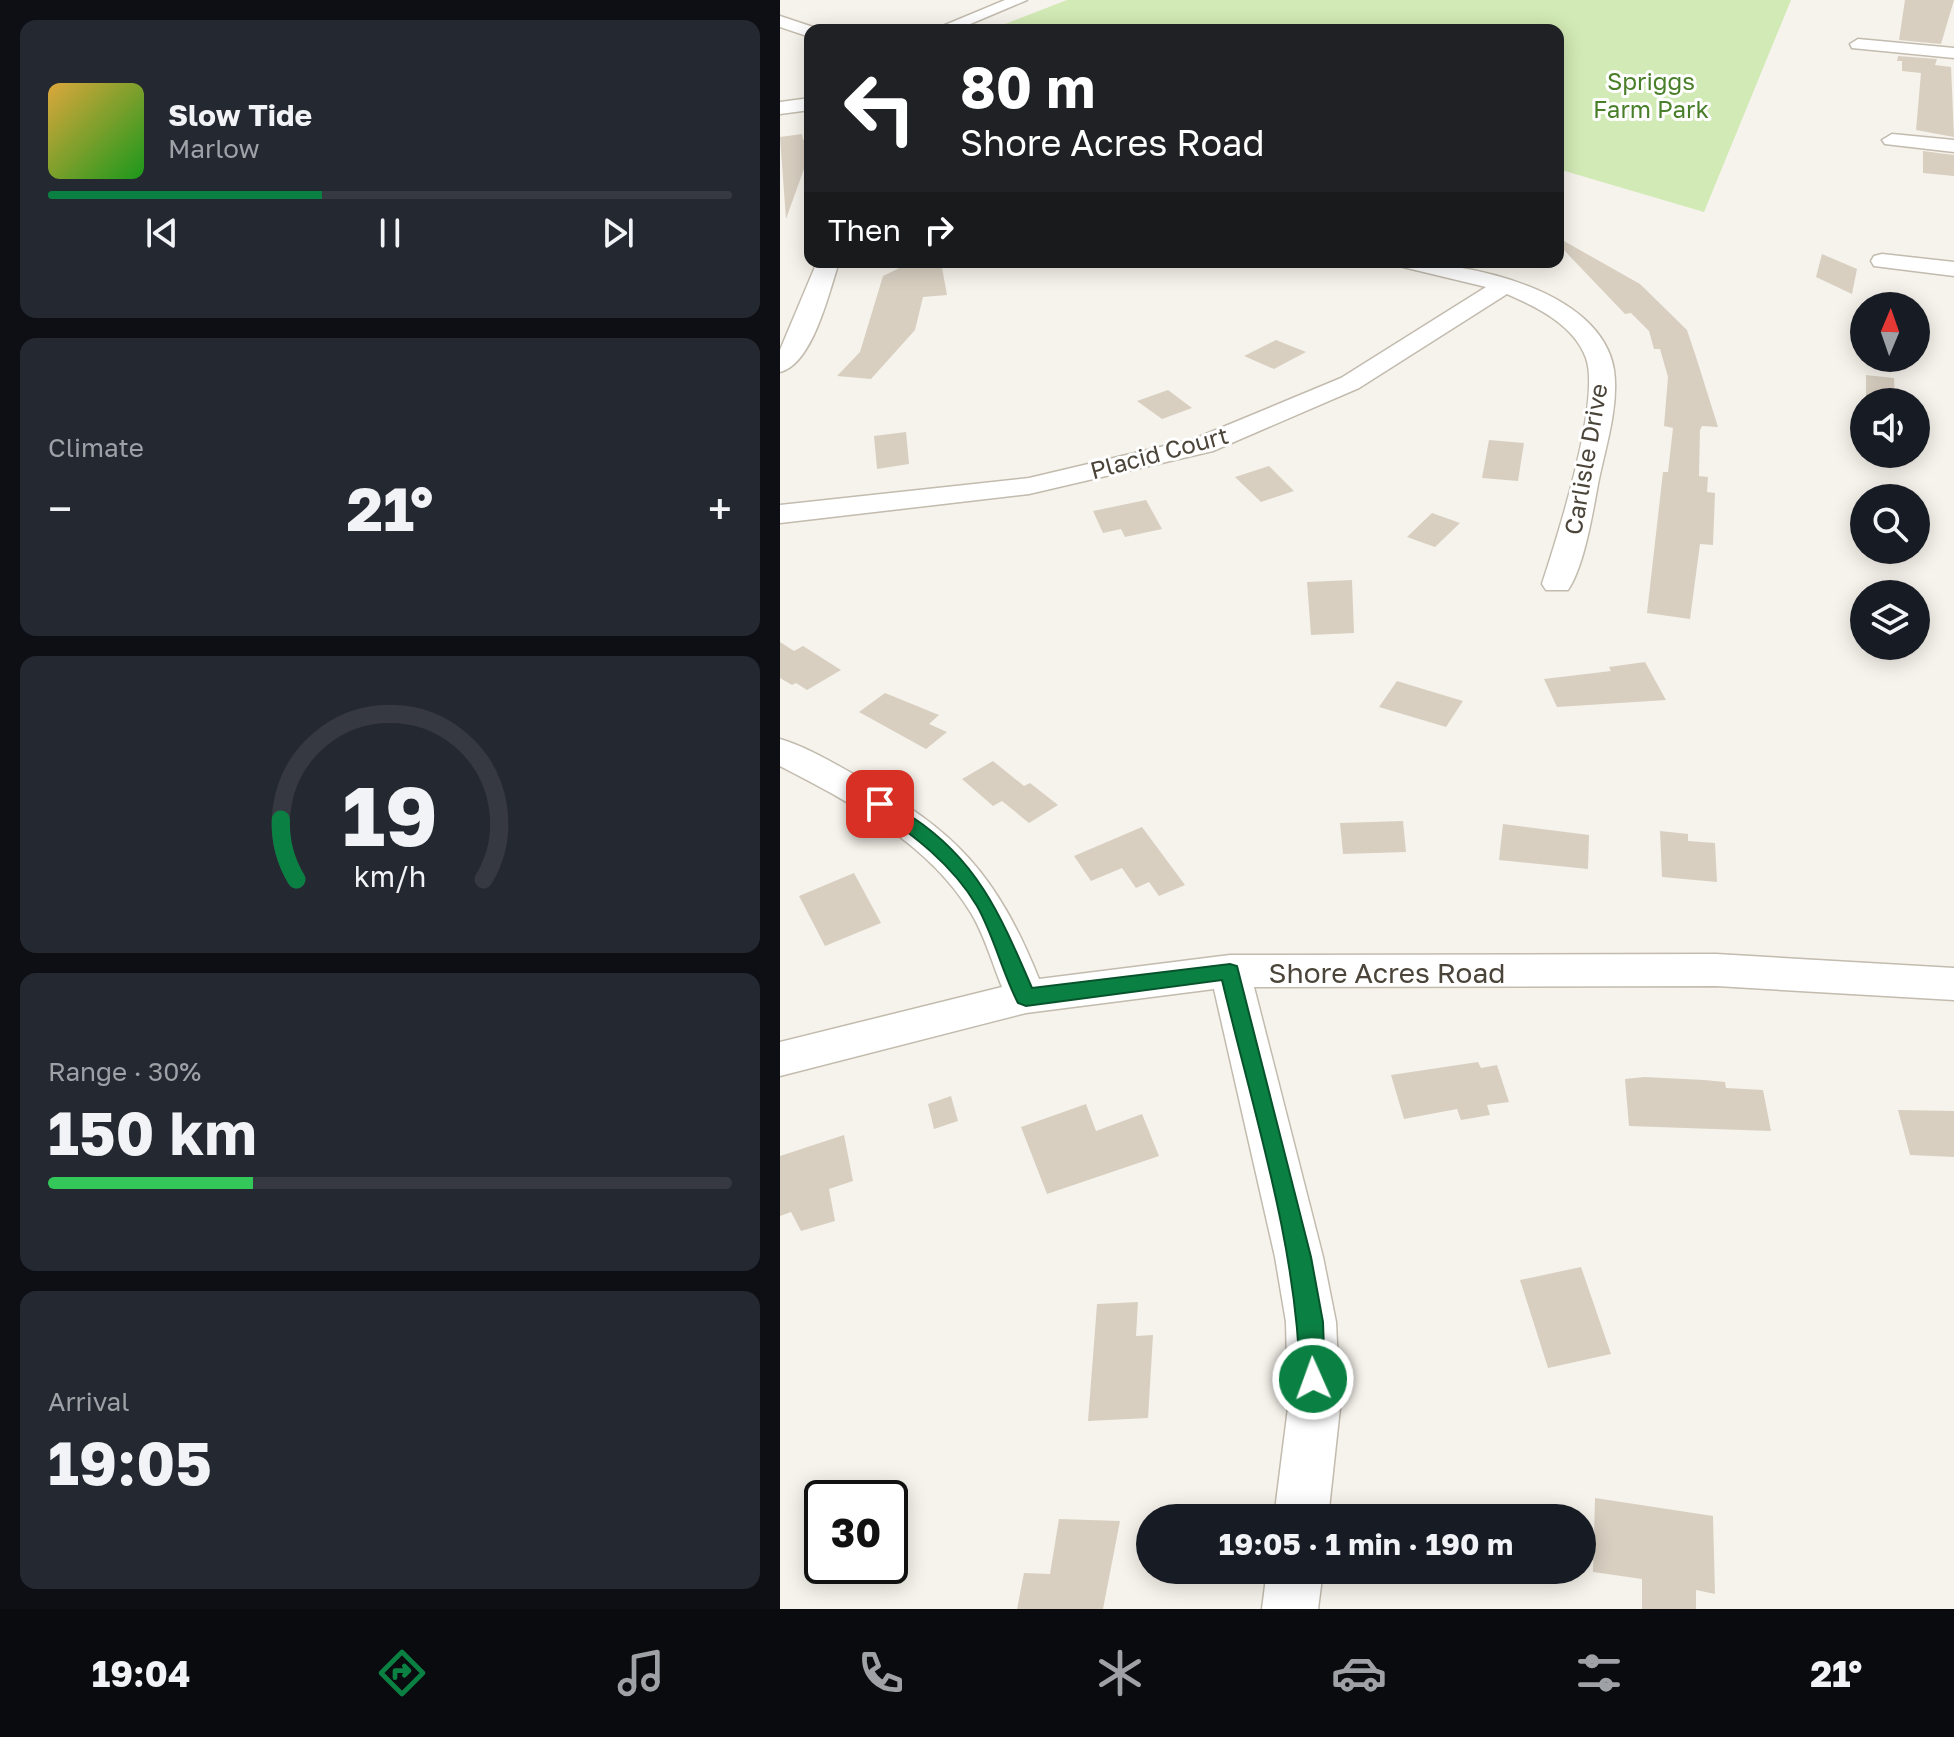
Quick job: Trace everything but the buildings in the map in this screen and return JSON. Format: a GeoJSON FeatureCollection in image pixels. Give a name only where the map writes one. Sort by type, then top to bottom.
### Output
{"type":"FeatureCollection","features":[{"type":"Feature","properties":{"kind":"street"},"geometry":{"type":"LineString","coordinates":[[957,24],[1019,0]]}},
{"type":"Feature","properties":{"kind":"street"},"geometry":{"type":"LineString","coordinates":[[780,21],[804,30]]}},
{"type":"Feature","properties":{"kind":"street"},"geometry":{"type":"LineString","coordinates":[[1858,44],[1954,53]]}},
{"type":"Feature","properties":{"kind":"street"},"geometry":{"type":"LineString","coordinates":[[780,108],[804,105]]}},
{"type":"Feature","properties":{"kind":"street"},"geometry":{"type":"LineString","coordinates":[[1892,140],[1954,146]]}},
{"type":"Feature","properties":{"kind":"street"},"geometry":{"type":"LineString","coordinates":[[1882,261],[1954,269]]}},
{"type":"Feature","properties":{"kind":"street"},"geometry":{"type":"LineString","coordinates":[[780,365],[796,348],[826,268]]}},
{"type":"Feature","properties":{"kind":"street","name":"Carlisle Drive"},"geometry":{"type":"LineString","coordinates":[[1434,268],[1504,286],[1546,303],[1575,325],[1594,349],[1601,367],[1601,392],[1580,514],[1557,584]]}},
{"type":"Feature","properties":{"kind":"street","name":"Placid Court"},"geometry":{"type":"LineString","coordinates":[[780,514],[1029,486],[1203,445],[1350,383],[1504,286]]}},
{"type":"Feature","properties":{"kind":"street"},"geometry":{"type":"LineString","coordinates":[[780,751],[880,804],[918,830],[957,865],[985,904],[1026,997]]}},
{"type":"Feature","properties":{"kind":"street","name":"Shore Acres Road"},"geometry":{"type":"LineString","coordinates":[[780,1059],[1026,997],[1230,971],[1716,970],[1954,984]]}},
{"type":"Feature","properties":{"kind":"street"},"geometry":{"type":"LineString","coordinates":[[1230,971],[1299,1257],[1311,1322],[1314,1408],[1303,1504]]}},
{"type":"Feature","properties":{"kind":"street"},"geometry":{"type":"LineString","coordinates":[[1290,1609],[1293,1584]]}},
{"type":"Feature","properties":{"kind":"green space","name":"Spriggs Farm Park"},"geometry":{"type":"Polygon","coordinates":[[[1067,0],[1791,0],[1704,212],[1564,171],[1564,24],[1005,24],[1067,0]]]}},
{"type":"Feature","properties":{"kind":"route"},"geometry":{"type":"LineString","coordinates":[[880,804],[918,830],[957,865],[985,904],[1026,997],[1230,971],[1299,1257],[1311,1322],[1313,1379]]}}]}
